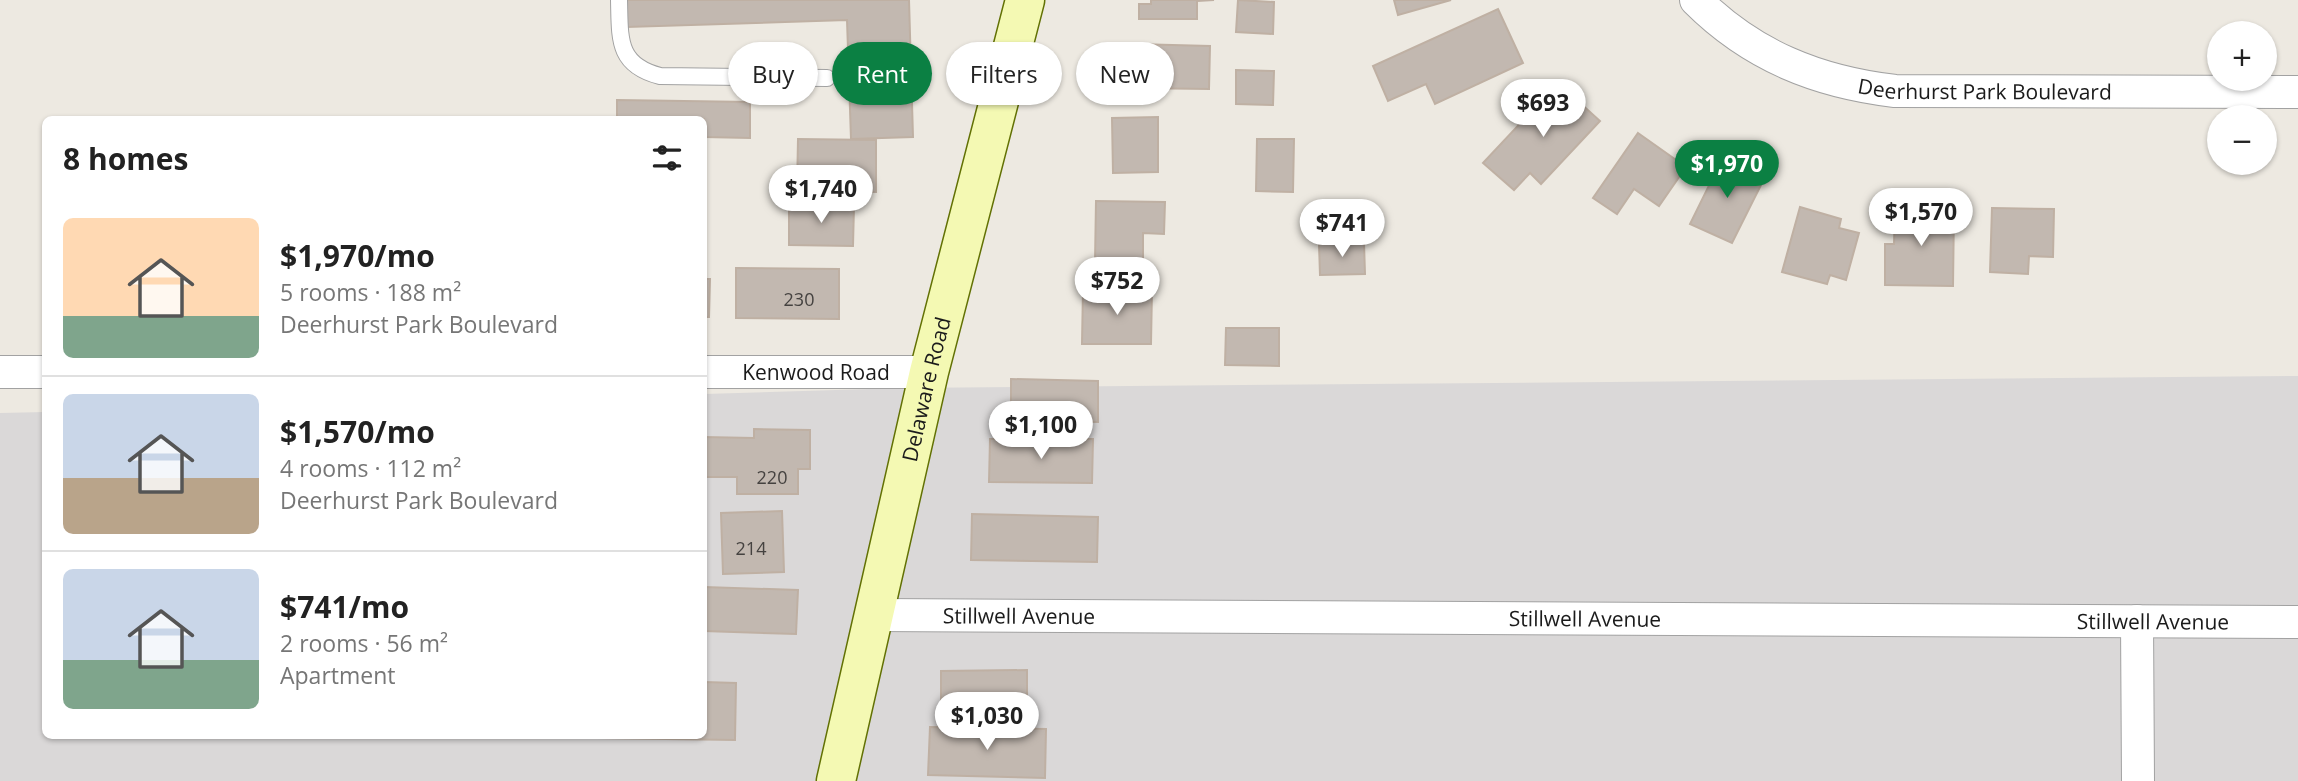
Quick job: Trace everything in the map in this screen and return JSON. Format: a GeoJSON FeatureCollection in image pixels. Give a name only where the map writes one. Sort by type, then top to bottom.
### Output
{"type":"FeatureCollection","features":[{"type":"Feature","properties":{"kind":"street","name":"Delaware Road"},"geometry":{"type":"LineString","coordinates":[[836,781],[929,372],[1025,0]]}},
{"type":"Feature","properties":{"kind":"street","name":"Deerhurst Park Boulevard"},"geometry":{"type":"LineString","coordinates":[[1696,0],[1718,22],[1758,50],[1803,72],[1854,86],[1895,91],[2298,92]]}},
{"type":"Feature","properties":{"kind":"street"},"geometry":{"type":"LineString","coordinates":[[0,372],[42,372]]}},
{"type":"Feature","properties":{"kind":"street","name":"Kenwood Road"},"geometry":{"type":"LineString","coordinates":[[707,372],[929,372]]}},
{"type":"Feature","properties":{"kind":"street","name":"Stillwell Avenue"},"geometry":{"type":"LineString","coordinates":[[874,615],[2298,622]]}},
{"type":"Feature","properties":{"kind":"street"},"geometry":{"type":"LineString","coordinates":[[2137,621],[2138,781]]}},
{"type":"Feature","properties":{"kind":"lane"},"geometry":{"type":"LineString","coordinates":[[619,0],[620,40],[626,55],[640,71],[660,76],[827,78]]}},
{"type":"Feature","properties":{"kind":"shaded area"},"geometry":{"type":"Polygon","coordinates":[[[2298,376],[2298,781],[0,781],[0,413],[42,412],[42,739],[707,739],[707,394],[902,388],[2298,376]]]}},
{"type":"Feature","properties":{"kind":"building"},"geometry":{"type":"Polygon","coordinates":[[[627,0],[909,0],[910,42],[848,42],[847,20],[627,27],[627,0]]]}},
{"type":"Feature","properties":{"kind":"building"},"geometry":{"type":"Polygon","coordinates":[[[1151,0],[1214,0],[1197,1],[1197,19],[1139,19],[1139,4],[1151,4],[1151,0]]]}},
{"type":"Feature","properties":{"kind":"building"},"geometry":{"type":"Polygon","coordinates":[[[1238,0],[1274,2],[1273,34],[1236,32],[1238,0]]]}},
{"type":"Feature","properties":{"kind":"building"},"geometry":{"type":"Polygon","coordinates":[[[1394,0],[1451,0],[1398,15],[1394,0]]]}},
{"type":"Feature","properties":{"kind":"building"},"geometry":{"type":"Polygon","coordinates":[[[1498,9],[1523,63],[1435,104],[1426,84],[1388,101],[1373,66],[1498,9]]]}},
{"type":"Feature","properties":{"kind":"building"},"geometry":{"type":"Polygon","coordinates":[[[1174,45],[1210,46],[1209,89],[1174,89],[1174,45]]]}},
{"type":"Feature","properties":{"kind":"building"},"geometry":{"type":"Polygon","coordinates":[[[1236,70],[1274,71],[1273,105],[1236,104],[1236,70]]]}},
{"type":"Feature","properties":{"kind":"building"},"geometry":{"type":"Polygon","coordinates":[[[1558,83],[1600,121],[1541,184],[1530,173],[1514,190],[1483,163],[1558,83]]]}},
{"type":"Feature","properties":{"kind":"building"},"geometry":{"type":"Polygon","coordinates":[[[617,100],[728,102],[728,105],[750,105],[750,138],[707,137],[707,116],[617,116],[617,100]]]}},
{"type":"Feature","properties":{"kind":"building"},"geometry":{"type":"Polygon","coordinates":[[[850,105],[912,105],[913,137],[851,139],[850,105]]]}},
{"type":"Feature","properties":{"kind":"building"},"geometry":{"type":"Polygon","coordinates":[[[1158,117],[1158,172],[1113,173],[1112,118],[1158,117]]]}},
{"type":"Feature","properties":{"kind":"building"},"geometry":{"type":"Polygon","coordinates":[[[1638,133],[1686,167],[1659,206],[1634,189],[1617,214],[1593,198],[1638,133]]]}},
{"type":"Feature","properties":{"kind":"building"},"geometry":{"type":"Polygon","coordinates":[[[798,139],[876,140],[876,192],[797,190],[798,139]]]}},
{"type":"Feature","properties":{"kind":"building"},"geometry":{"type":"Polygon","coordinates":[[[1257,139],[1294,139],[1293,192],[1256,191],[1257,139]]]}},
{"type":"Feature","properties":{"kind":"building"},"geometry":{"type":"Polygon","coordinates":[[[1723,157],[1765,177],[1732,243],[1690,224],[1723,157]]]}},
{"type":"Feature","properties":{"kind":"building"},"geometry":{"type":"Polygon","coordinates":[[[1096,201],[1165,202],[1164,234],[1143,233],[1143,264],[1095,262],[1096,201]]]}},
{"type":"Feature","properties":{"kind":"building"},"geometry":{"type":"Polygon","coordinates":[[[789,205],[854,206],[853,246],[789,245],[789,205]]]}},
{"type":"Feature","properties":{"kind":"building"},"geometry":{"type":"Polygon","coordinates":[[[1800,207],[1841,219],[1839,228],[1859,233],[1846,280],[1830,275],[1827,284],[1782,272],[1800,207]]]}},
{"type":"Feature","properties":{"kind":"building"},"geometry":{"type":"Polygon","coordinates":[[[1895,208],[1954,209],[1953,286],[1885,285],[1885,244],[1894,244],[1895,208]]]}},
{"type":"Feature","properties":{"kind":"building"},"geometry":{"type":"Polygon","coordinates":[[[1992,208],[2054,209],[2053,257],[2029,256],[2028,274],[1990,272],[1992,208]]]}},
{"type":"Feature","properties":{"kind":"building"},"geometry":{"type":"Polygon","coordinates":[[[1364,243],[1365,274],[1320,275],[1319,244],[1364,243]]]}},
{"type":"Feature","properties":{"kind":"building"},"geometry":{"type":"Polygon","coordinates":[[[736,268],[839,269],[839,319],[736,318],[736,268]]]}},
{"type":"Feature","properties":{"kind":"building"},"geometry":{"type":"Polygon","coordinates":[[[707,279],[710,279],[707,317],[707,279]]]}},
{"type":"Feature","properties":{"kind":"building"},"geometry":{"type":"Polygon","coordinates":[[[1083,289],[1152,290],[1151,344],[1082,344],[1083,289]]]}},
{"type":"Feature","properties":{"kind":"building"},"geometry":{"type":"Polygon","coordinates":[[[1226,328],[1279,328],[1279,366],[1225,365],[1226,328]]]}},
{"type":"Feature","properties":{"kind":"building"},"geometry":{"type":"Polygon","coordinates":[[[1011,379],[1098,381],[1098,422],[1011,420],[1011,379]]]}},
{"type":"Feature","properties":{"kind":"building"},"geometry":{"type":"Polygon","coordinates":[[[754,429],[810,430],[810,469],[798,469],[798,494],[737,494],[737,477],[707,477],[707,437],[754,438],[754,429]]]}},
{"type":"Feature","properties":{"kind":"building"},"geometry":{"type":"Polygon","coordinates":[[[990,439],[1093,439],[1092,483],[989,482],[990,439]]]}},
{"type":"Feature","properties":{"kind":"building"},"geometry":{"type":"Polygon","coordinates":[[[782,511],[784,572],[723,574],[721,513],[782,511]]]}},
{"type":"Feature","properties":{"kind":"building"},"geometry":{"type":"Polygon","coordinates":[[[972,514],[1098,517],[1097,562],[971,560],[972,514]]]}},
{"type":"Feature","properties":{"kind":"building"},"geometry":{"type":"Polygon","coordinates":[[[707,587],[798,590],[796,634],[707,631],[707,587]]]}},
{"type":"Feature","properties":{"kind":"building"},"geometry":{"type":"Polygon","coordinates":[[[1027,670],[1027,712],[941,713],[941,671],[1027,670]]]}},
{"type":"Feature","properties":{"kind":"building"},"geometry":{"type":"Polygon","coordinates":[[[707,682],[736,683],[735,740],[666,739],[707,739],[707,682]]]}},
{"type":"Feature","properties":{"kind":"building"},"geometry":{"type":"Polygon","coordinates":[[[930,727],[1046,729],[1045,778],[928,775],[930,727]]]}}]}
